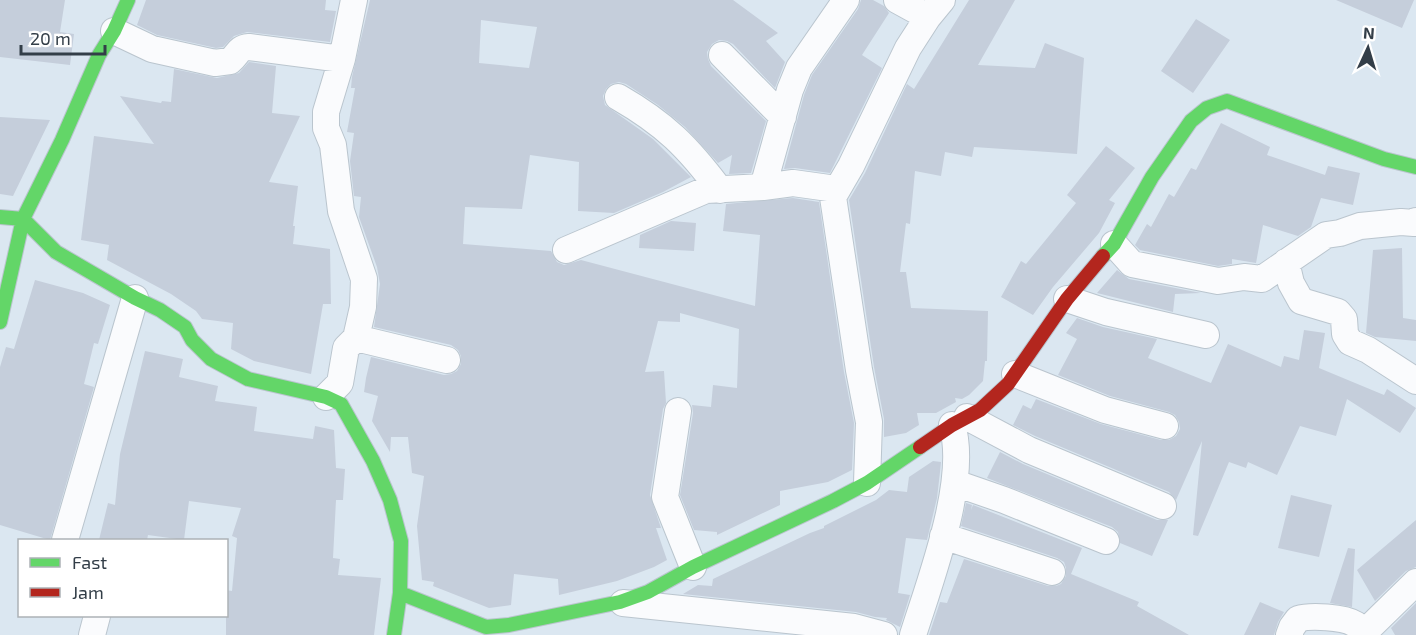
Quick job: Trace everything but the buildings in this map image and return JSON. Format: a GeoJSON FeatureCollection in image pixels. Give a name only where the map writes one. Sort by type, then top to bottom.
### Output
{"type":"FeatureCollection","features":[{"type":"Feature","properties":{"kind":"street"},"geometry":{"type":"LineString","coordinates":[[0,322],[23,219],[62,140],[99,55],[114,31],[128,0]]}},
{"type":"Feature","properties":{"kind":"street"},"geometry":{"type":"LineString","coordinates":[[326,397],[340,383],[346,348],[356,338],[363,307],[364,279],[342,211],[333,145],[326,128],[326,112],[342,59],[354,0]]}},
{"type":"Feature","properties":{"kind":"street"},"geometry":{"type":"LineString","coordinates":[[763,188],[790,90],[800,68],[846,0]]}},
{"type":"Feature","properties":{"kind":"street"},"geometry":{"type":"LineString","coordinates":[[867,483],[869,422],[833,205],[836,189],[851,166],[908,48],[935,9],[897,0]]}},
{"type":"Feature","properties":{"kind":"street"},"geometry":{"type":"LineString","coordinates":[[114,31],[152,50],[215,63],[230,61],[237,52],[249,47],[342,59]]}},
{"type":"Feature","properties":{"kind":"street"},"geometry":{"type":"LineString","coordinates":[[722,55],[783,117]]}},
{"type":"Feature","properties":{"kind":"street"},"geometry":{"type":"LineString","coordinates":[[618,97],[673,134],[695,156],[720,190]]}},
{"type":"Feature","properties":{"kind":"street"},"geometry":{"type":"LineString","coordinates":[[400,593],[486,631],[620,602],[648,592],[693,567],[867,483],[994,399],[1015,374],[1067,299],[1114,244],[1152,177],[1191,121],[1197,114],[1211,106],[1227,101],[1384,159],[1416,167]]}},
{"type":"Feature","properties":{"kind":"street"},"geometry":{"type":"LineString","coordinates":[[567,250],[706,190],[763,188],[793,183],[836,189]]}},
{"type":"Feature","properties":{"kind":"street"},"geometry":{"type":"LineString","coordinates":[[0,217],[23,219],[56,252],[160,310],[185,327],[192,340],[211,359],[248,379],[326,397],[341,405],[373,461],[390,500],[401,541],[400,593],[394,635]]}},
{"type":"Feature","properties":{"kind":"street"},"geometry":{"type":"LineString","coordinates":[[1114,244],[1132,264],[1218,280],[1244,277],[1262,279],[1326,235],[1360,226],[1414,223],[1416,221]]}},
{"type":"Feature","properties":{"kind":"street"},"geometry":{"type":"LineString","coordinates":[[1286,262],[1291,283],[1300,301],[1338,312],[1344,319],[1345,334],[1350,342],[1368,350],[1416,381]]}},
{"type":"Feature","properties":{"kind":"street"},"geometry":{"type":"LineString","coordinates":[[65,539],[135,298]]}},
{"type":"Feature","properties":{"kind":"street"},"geometry":{"type":"LineString","coordinates":[[1067,299],[1106,312],[1206,335]]}},
{"type":"Feature","properties":{"kind":"street"},"geometry":{"type":"LineString","coordinates":[[356,338],[447,360]]}},
{"type":"Feature","properties":{"kind":"street"},"geometry":{"type":"LineString","coordinates":[[1015,374],[1105,410],[1165,426]]}},
{"type":"Feature","properties":{"kind":"street"},"geometry":{"type":"LineString","coordinates":[[678,411],[665,497],[693,567]]}},
{"type":"Feature","properties":{"kind":"street"},"geometry":{"type":"LineString","coordinates":[[913,635],[943,536],[955,483],[956,438],[959,421]]}},
{"type":"Feature","properties":{"kind":"street"},"geometry":{"type":"LineString","coordinates":[[959,421],[1163,506]]}},
{"type":"Feature","properties":{"kind":"street"},"geometry":{"type":"LineString","coordinates":[[955,483],[1106,541]]}},
{"type":"Feature","properties":{"kind":"street"},"geometry":{"type":"LineString","coordinates":[[943,536],[1052,572]]}},
{"type":"Feature","properties":{"kind":"street"},"geometry":{"type":"LineString","coordinates":[[1289,635],[1298,619],[1312,617],[1349,621],[1365,635],[1370,627],[1416,582]]}},
{"type":"Feature","properties":{"kind":"street"},"geometry":{"type":"LineString","coordinates":[[620,602],[836,624],[867,629],[884,635]]}},
{"type":"Feature","properties":{"kind":"street"},"geometry":{"type":"LineString","coordinates":[[92,635],[96,617]]}},
{"type":"Feature","properties":{"kind":"traffic: fast"},"geometry":{"type":"LineString","coordinates":[[0,322],[23,219],[62,140],[99,55],[114,31],[128,0]]}},
{"type":"Feature","properties":{"kind":"traffic: fast"},"geometry":{"type":"LineString","coordinates":[[1103,256],[1114,244],[1152,177],[1191,121],[1207,108],[1227,101],[1384,159],[1416,167]]}},
{"type":"Feature","properties":{"kind":"traffic: fast"},"geometry":{"type":"LineString","coordinates":[[0,217],[23,219],[56,252],[160,310],[185,327],[192,340],[211,359],[248,379],[326,397],[341,404],[373,461],[390,500],[401,541],[400,593],[394,635]]}},
{"type":"Feature","properties":{"kind":"traffic: fast"},"geometry":{"type":"LineString","coordinates":[[400,593],[486,627],[509,625],[620,602],[648,592],[693,567],[833,501],[867,483],[920,447]]}},
{"type":"Feature","properties":{"kind":"traffic: jam"},"geometry":{"type":"LineString","coordinates":[[920,447],[952,425],[980,410],[1008,384],[1067,299],[1103,256]]}}]}
